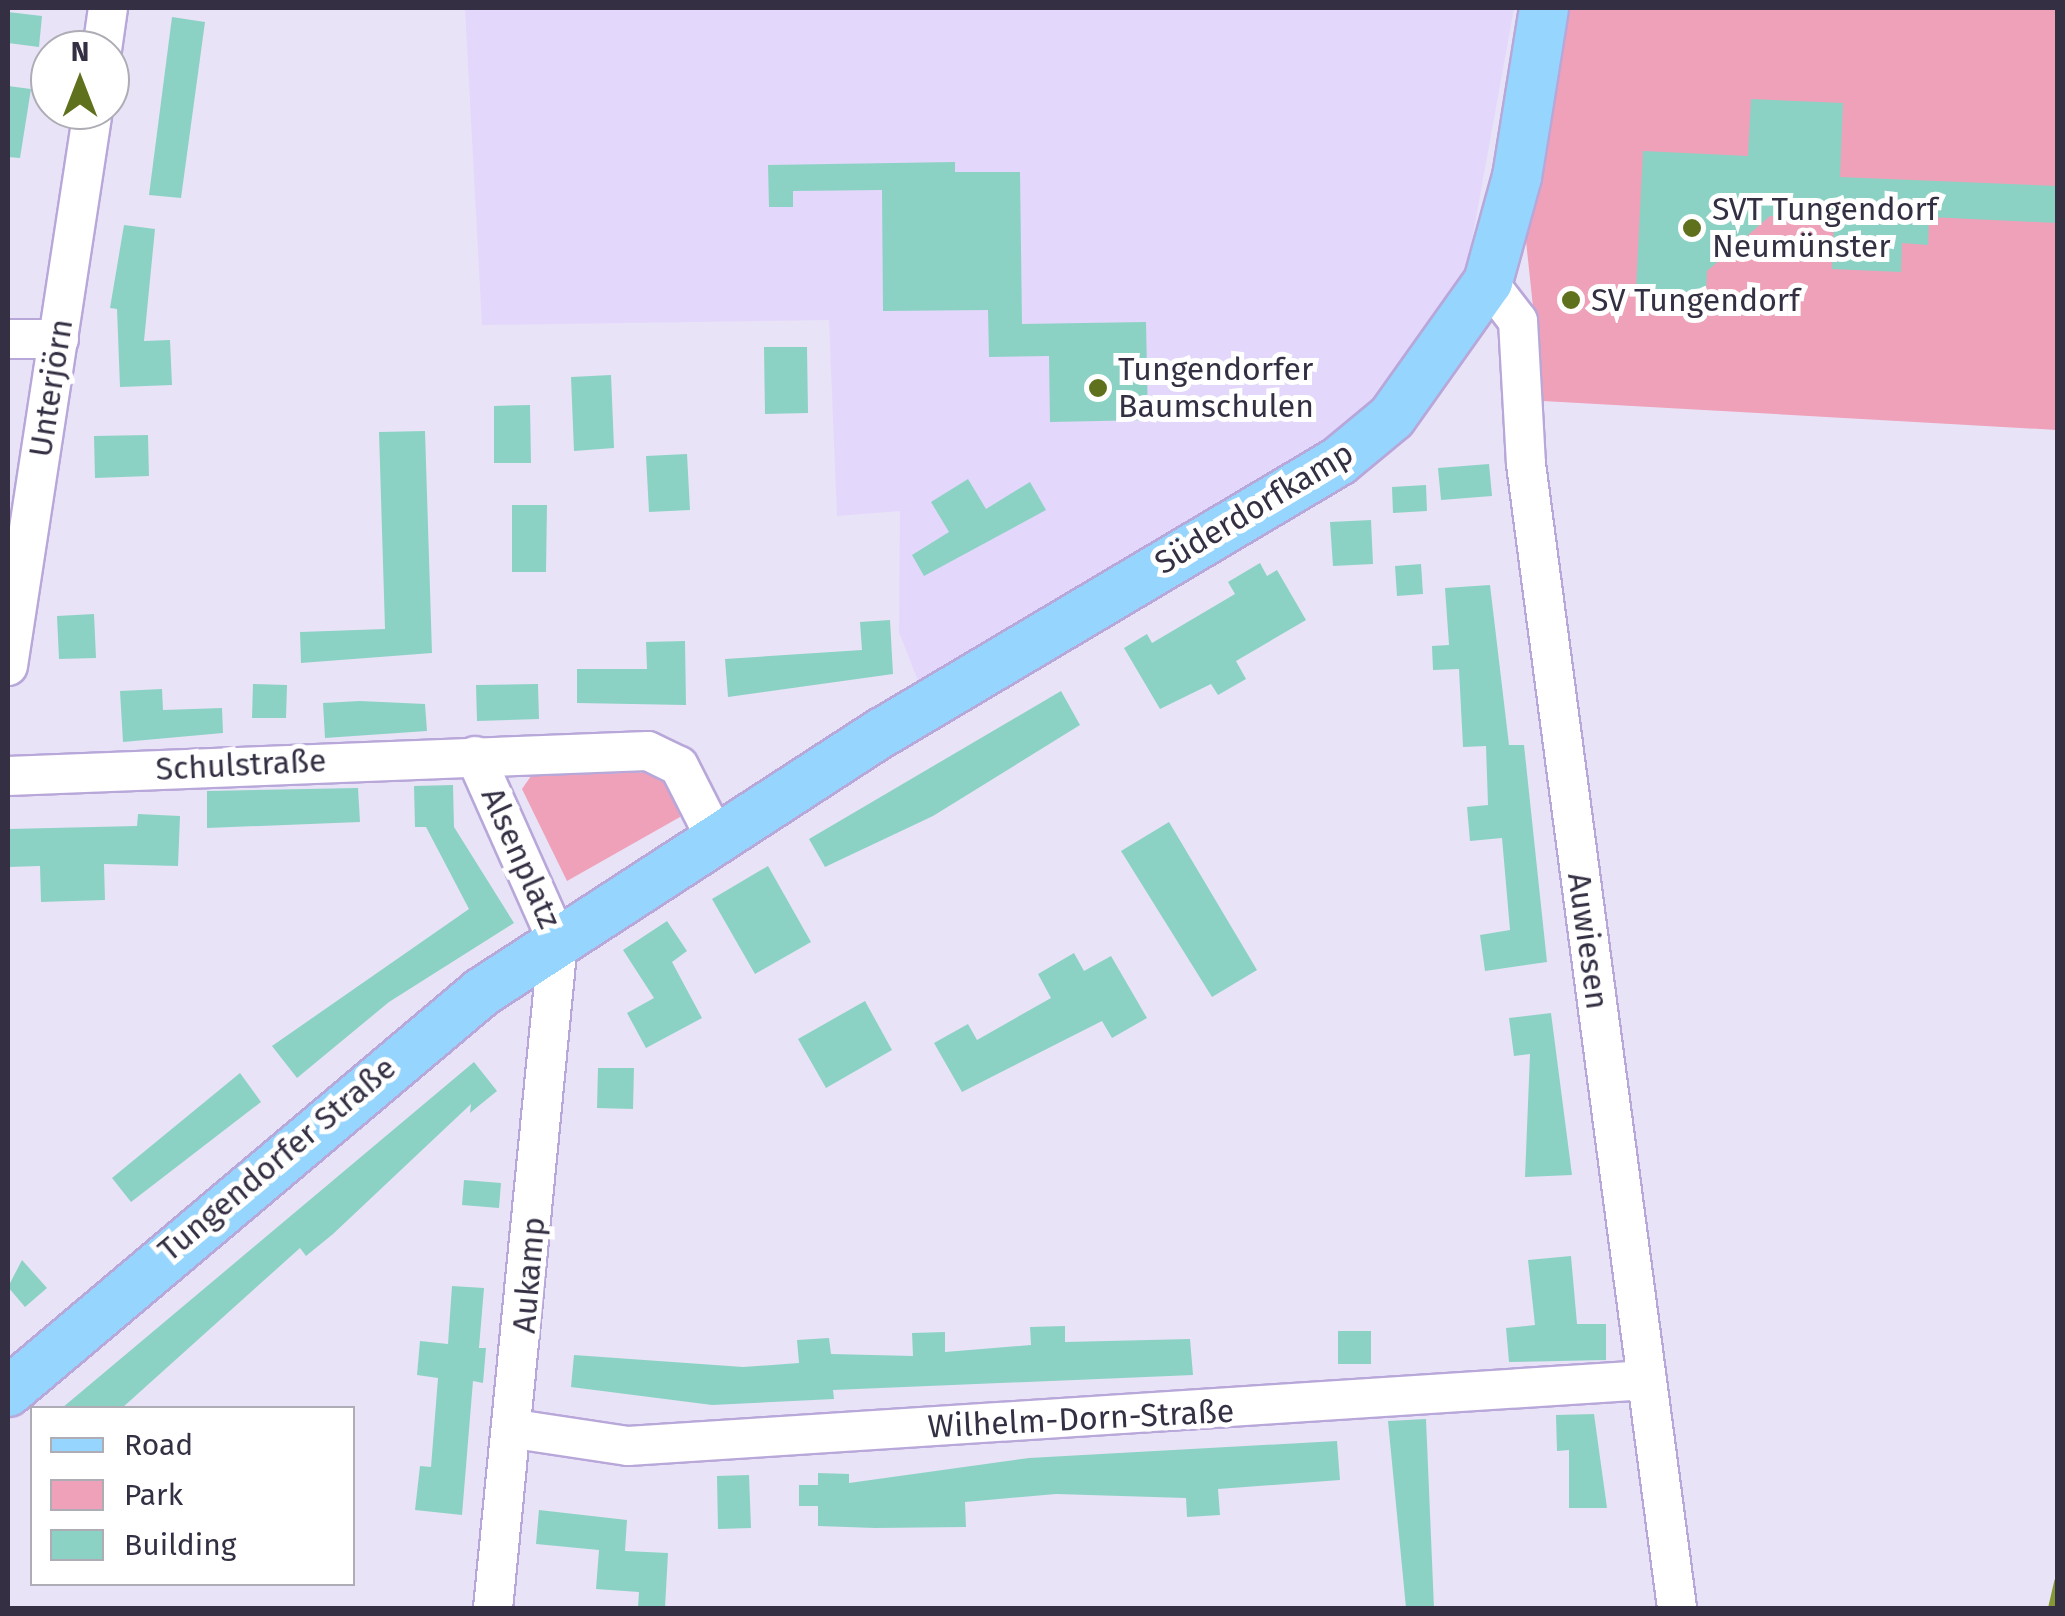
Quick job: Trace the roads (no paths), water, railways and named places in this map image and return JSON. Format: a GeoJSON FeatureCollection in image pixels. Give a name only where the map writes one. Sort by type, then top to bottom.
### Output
{"type":"FeatureCollection","features":[{"type":"Feature","properties":{"kind":"main road","name":"Süderdorfkamp"},"geometry":{"type":"LineString","coordinates":[[883,732],[1339,461],[1430,374],[1488,282],[1518,178],[1544,8]]}},
{"type":"Feature","properties":{"kind":"main road","name":"Alsenplatz"},"geometry":{"type":"LineString","coordinates":[[558,942],[883,732]]}},
{"type":"Feature","properties":{"kind":"main road","name":"Tungendorfer Straße"},"geometry":{"type":"LineString","coordinates":[[8,1392],[324,1116],[558,942]]}},
{"type":"Feature","properties":{"kind":"street","name":"Unterjörn"},"geometry":{"type":"LineString","coordinates":[[8,666],[90,130]]}},
{"type":"Feature","properties":{"kind":"street","name":"Auwiesen"},"geometry":{"type":"LineString","coordinates":[[1488,282],[1518,321],[1528,483],[1677,1608]]}},
{"type":"Feature","properties":{"kind":"street"},"geometry":{"type":"LineString","coordinates":[[8,339],[59,339]]}},
{"type":"Feature","properties":{"kind":"street","name":"Alsenplatz"},"geometry":{"type":"LineString","coordinates":[[558,942],[475,756],[648,751],[679,766],[715,837]]}},
{"type":"Feature","properties":{"kind":"street","name":"Schulstraße"},"geometry":{"type":"LineString","coordinates":[[8,776],[475,756]]}},
{"type":"Feature","properties":{"kind":"street","name":"Aukamp"},"geometry":{"type":"LineString","coordinates":[[493,1608],[515,1429],[558,942]]}},
{"type":"Feature","properties":{"kind":"street","name":"Wilhelm-Dorn-Straße"},"geometry":{"type":"LineString","coordinates":[[515,1429],[628,1446],[1647,1380]]}},
{"type":"Feature","properties":{"kind":"waterway"},"geometry":{"type":"LineString","coordinates":[[2052,1608],[2058,1581]]}},
{"type":"Feature","properties":{"kind":"place","name":"SVT Tungendorf Neumünster"},"geometry":{"type":"Point","coordinates":[1692,228]}},
{"type":"Feature","properties":{"kind":"place","name":"SV Tungendorf"},"geometry":{"type":"Point","coordinates":[1571,300]}},
{"type":"Feature","properties":{"kind":"place","name":"Tungendorfer Baumschulen"},"geometry":{"type":"Point","coordinates":[1098,388]}}]}
